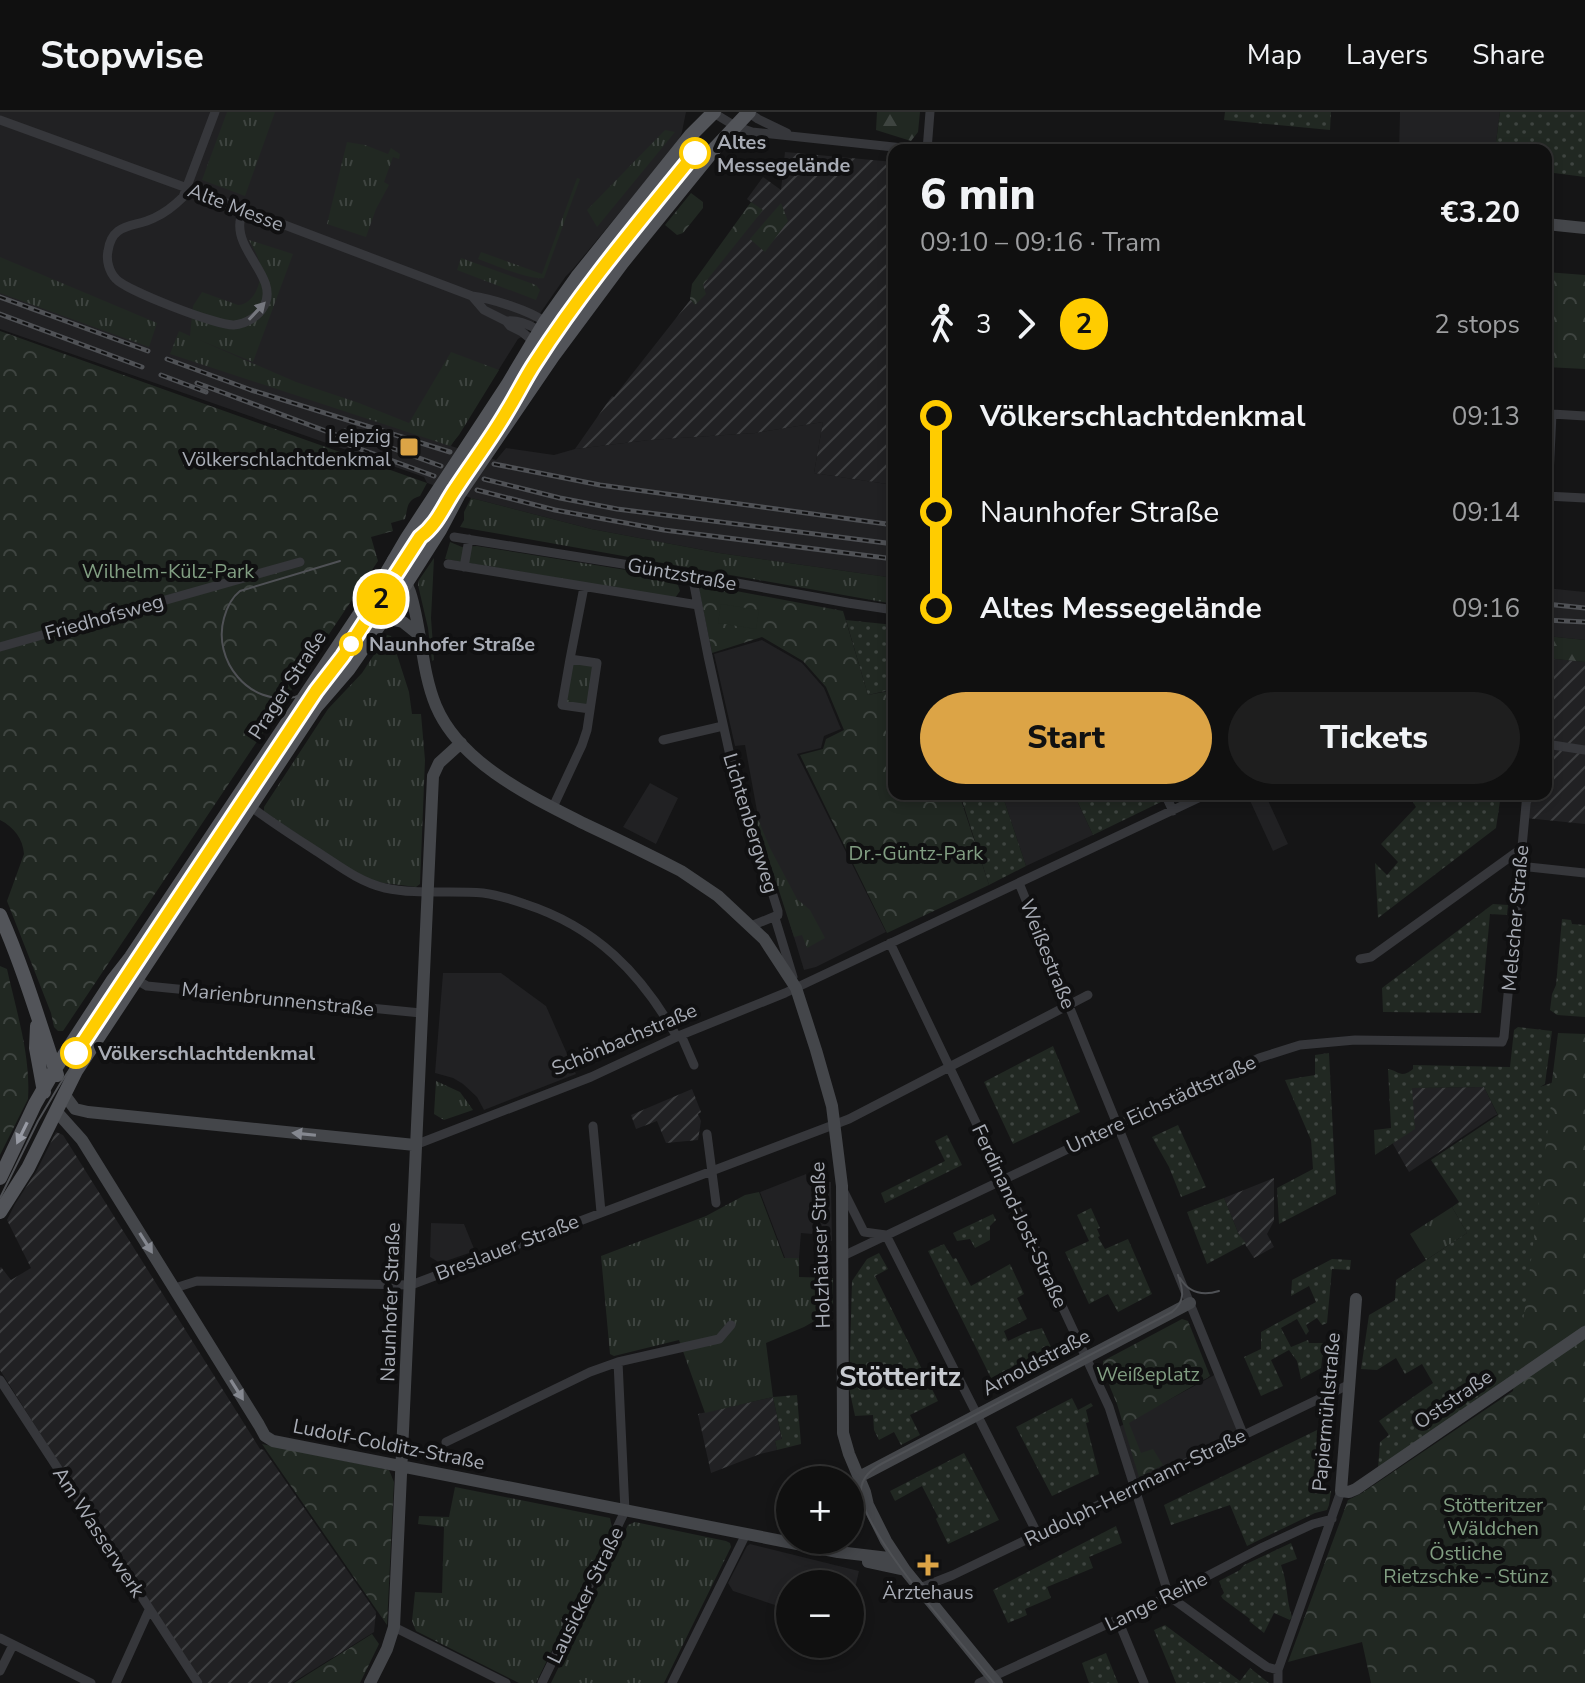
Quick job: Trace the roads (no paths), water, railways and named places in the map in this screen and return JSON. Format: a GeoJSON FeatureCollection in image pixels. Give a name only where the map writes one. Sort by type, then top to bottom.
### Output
{"type":"FeatureCollection","features":[{"type":"Feature","properties":{"kind":"main road","name":"Prager Straße"},"geometry":{"type":"LineString","coordinates":[[0,1178],[55,1069],[383,579],[539,332],[598,250],[691,135],[719,117],[749,112]]}},
{"type":"Feature","properties":{"kind":"main road","name":"Prager Straße"},"geometry":{"type":"LineString","coordinates":[[0,1212],[28,1168],[76,1071],[135,979],[316,707],[348,670],[384,618],[484,456],[562,343],[631,252],[719,117]]}},
{"type":"Feature","properties":{"kind":"main road"},"geometry":{"type":"LineString","coordinates":[[0,915],[23,971],[64,1094]]}},
{"type":"Feature","properties":{"kind":"main road"},"geometry":{"type":"LineString","coordinates":[[38,1022],[57,1040],[77,1036]]}},
{"type":"Feature","properties":{"kind":"main road"},"geometry":{"type":"LineString","coordinates":[[38,1022],[36,1048],[43,1089],[56,1111]]}},
{"type":"Feature","properties":{"kind":"street"},"geometry":{"type":"LineString","coordinates":[[215,112],[187,188],[176,204],[165,212],[117,231],[108,250],[109,268],[122,284],[175,307],[223,324],[234,325],[251,319],[264,307],[267,298],[263,277],[251,259],[242,236],[239,223],[244,210]]}},
{"type":"Feature","properties":{"kind":"street"},"geometry":{"type":"LineString","coordinates":[[749,112],[790,135]]}},
{"type":"Feature","properties":{"kind":"street"},"geometry":{"type":"LineString","coordinates":[[925,144],[930,112]]}},
{"type":"Feature","properties":{"kind":"street"},"geometry":{"type":"LineString","coordinates":[[719,117],[761,133],[888,146]]}},
{"type":"Feature","properties":{"kind":"street","name":"Alte Messe"},"geometry":{"type":"LineString","coordinates":[[0,120],[472,296],[483,297],[534,316],[539,332]]}},
{"type":"Feature","properties":{"kind":"street"},"geometry":{"type":"LineString","coordinates":[[1552,225],[1585,228]]}},
{"type":"Feature","properties":{"kind":"street","name":"Alte Messe"},"geometry":{"type":"LineString","coordinates":[[472,296],[484,310],[506,321],[526,323],[562,343]]}},
{"type":"Feature","properties":{"kind":"street"},"geometry":{"type":"LineString","coordinates":[[1552,412],[1585,416]]}},
{"type":"Feature","properties":{"kind":"street"},"geometry":{"type":"LineString","coordinates":[[1552,496],[1585,498]]}},
{"type":"Feature","properties":{"kind":"street","name":"Güntzstraße"},"geometry":{"type":"LineString","coordinates":[[454,537],[888,609]]}},
{"type":"Feature","properties":{"kind":"street"},"geometry":{"type":"LineString","coordinates":[[464,567],[469,539]]}},
{"type":"Feature","properties":{"kind":"street"},"geometry":{"type":"LineString","coordinates":[[393,560],[411,595],[427,678],[436,706],[461,743]]}},
{"type":"Feature","properties":{"kind":"street","name":"Friedhofsweg"},"geometry":{"type":"LineString","coordinates":[[0,647],[300,562]]}},
{"type":"Feature","properties":{"kind":"street","name":"Güntzstraße"},"geometry":{"type":"LineString","coordinates":[[448,564],[698,605]]}},
{"type":"Feature","properties":{"kind":"street","name":"Lichtenbergweg"},"geometry":{"type":"LineString","coordinates":[[692,575],[733,769],[778,911],[775,918],[751,926]]}},
{"type":"Feature","properties":{"kind":"street"},"geometry":{"type":"LineString","coordinates":[[584,587],[562,705],[590,709]]}},
{"type":"Feature","properties":{"kind":"street"},"geometry":{"type":"LineString","coordinates":[[384,618],[403,622],[418,634]]}},
{"type":"Feature","properties":{"kind":"street"},"geometry":{"type":"LineString","coordinates":[[553,807],[582,745],[597,663],[570,659]]}},
{"type":"Feature","properties":{"kind":"street","name":"Lichtenbergweg"},"geometry":{"type":"LineString","coordinates":[[663,740],[723,726]]}},
{"type":"Feature","properties":{"kind":"street","name":"Holzhäuser Straße"},"geometry":{"type":"LineString","coordinates":[[461,743],[519,790],[681,871],[718,896],[751,926],[773,952],[796,988],[832,1106],[842,1186],[843,1433],[855,1466]]}},
{"type":"Feature","properties":{"kind":"street","name":"Naunhofer Straße"},"geometry":{"type":"LineString","coordinates":[[370,1683],[394,1627],[433,776],[439,763],[461,743]]}},
{"type":"Feature","properties":{"kind":"street"},"geometry":{"type":"LineString","coordinates":[[1552,745],[1585,750]]}},
{"type":"Feature","properties":{"kind":"street"},"geometry":{"type":"LineString","coordinates":[[1168,800],[1173,811]]}},
{"type":"Feature","properties":{"kind":"street","name":"Schönbachstraße"},"geometry":{"type":"LineString","coordinates":[[64,1094],[75,1109],[88,1112],[415,1145],[536,1099],[796,988],[1195,800]]}},
{"type":"Feature","properties":{"kind":"street","name":"Melscher Straße"},"geometry":{"type":"LineString","coordinates":[[1502,1042],[1526,800]]}},
{"type":"Feature","properties":{"kind":"street"},"geometry":{"type":"LineString","coordinates":[[250,806],[357,878],[386,888],[486,893],[551,912],[577,926],[601,942],[648,990],[694,1065]]}},
{"type":"Feature","properties":{"kind":"street"},"geometry":{"type":"LineString","coordinates":[[1360,959],[1371,957],[1521,849]]}},
{"type":"Feature","properties":{"kind":"street"},"geometry":{"type":"LineString","coordinates":[[1520,866],[1585,873]]}},
{"type":"Feature","properties":{"kind":"street","name":"Weißestraße"},"geometry":{"type":"LineString","coordinates":[[1019,883],[1190,1303]]}},
{"type":"Feature","properties":{"kind":"street","name":"Lichtenbergweg"},"geometry":{"type":"LineString","coordinates":[[775,918],[796,988]]}},
{"type":"Feature","properties":{"kind":"street","name":"Ferdinand-Jost-Straße"},"geometry":{"type":"LineString","coordinates":[[890,943],[1109,1407],[1169,1596]]}},
{"type":"Feature","properties":{"kind":"street","name":"Marienbrunnenstraße"},"geometry":{"type":"LineString","coordinates":[[135,979],[147,986],[421,1013]]}},
{"type":"Feature","properties":{"kind":"street","name":"Breslauer Straße"},"geometry":{"type":"LineString","coordinates":[[175,1288],[197,1281],[411,1285],[849,1119],[1088,995]]}},
{"type":"Feature","properties":{"kind":"street","name":"Untere Eichstädtstraße"},"geometry":{"type":"LineString","coordinates":[[843,1256],[1259,1058],[1300,1045],[1355,1040],[1502,1042]]}},
{"type":"Feature","properties":{"kind":"street","name":"Ludolf-Colditz-Straße"},"geometry":{"type":"LineString","coordinates":[[56,1111],[82,1140],[265,1436],[273,1441],[901,1564]]}},
{"type":"Feature","properties":{"kind":"street","name":"Breslauer Straße"},"geometry":{"type":"LineString","coordinates":[[593,1126],[601,1212]]}},
{"type":"Feature","properties":{"kind":"street"},"geometry":{"type":"LineString","coordinates":[[707,1134],[716,1203]]}},
{"type":"Feature","properties":{"kind":"street"},"geometry":{"type":"LineString","coordinates":[[842,1186],[864,1232],[886,1235],[1037,1533]]}},
{"type":"Feature","properties":{"kind":"street","name":"Papiermühlstraße"},"geometry":{"type":"LineString","coordinates":[[1278,1683],[1278,1670],[1341,1491],[1356,1299]]}},
{"type":"Feature","properties":{"kind":"street"},"geometry":{"type":"LineString","coordinates":[[1190,1303],[1243,1434]]}},
{"type":"Feature","properties":{"kind":"street","name":"Arnoldstraße"},"geometry":{"type":"LineString","coordinates":[[864,1474],[1190,1303]]}},
{"type":"Feature","properties":{"kind":"street"},"geometry":{"type":"LineString","coordinates":[[446,1442],[590,1372],[618,1362],[719,1339],[731,1325]]}},
{"type":"Feature","properties":{"kind":"street","name":"Oststraße"},"geometry":{"type":"LineString","coordinates":[[1341,1491],[1356,1489],[1585,1332]]}},
{"type":"Feature","properties":{"kind":"street","name":"Lausicker Straße"},"geometry":{"type":"LineString","coordinates":[[542,1683],[625,1511],[618,1362]]}},
{"type":"Feature","properties":{"kind":"street","name":"Am Wasserwerk"},"geometry":{"type":"LineString","coordinates":[[0,1380],[198,1683]]}},
{"type":"Feature","properties":{"kind":"street","name":"Rudolph-Herrmann-Straße"},"geometry":{"type":"LineString","coordinates":[[920,1588],[1348,1385]]}},
{"type":"Feature","properties":{"kind":"street","name":"Holzhäuser Straße"},"geometry":{"type":"LineString","coordinates":[[865,1492],[871,1513],[901,1564],[989,1681]]}},
{"type":"Feature","properties":{"kind":"street","name":"Holzhäuser Straße"},"geometry":{"type":"LineString","coordinates":[[865,1492],[910,1565],[920,1588]]}},
{"type":"Feature","properties":{"kind":"street","name":"Lange Reihe"},"geometry":{"type":"LineString","coordinates":[[989,1681],[1169,1596],[1263,1547],[1327,1519],[1330,1524]]}},
{"type":"Feature","properties":{"kind":"street"},"geometry":{"type":"LineString","coordinates":[[672,1683],[746,1534]]}},
{"type":"Feature","properties":{"kind":"street"},"geometry":{"type":"LineString","coordinates":[[1169,1596],[1267,1667],[1278,1670]]}},
{"type":"Feature","properties":{"kind":"street"},"geometry":{"type":"LineString","coordinates":[[116,1683],[149,1610]]}},
{"type":"Feature","properties":{"kind":"street"},"geometry":{"type":"LineString","coordinates":[[1118,1620],[1144,1683]]}},
{"type":"Feature","properties":{"kind":"street"},"geometry":{"type":"LineString","coordinates":[[394,1627],[506,1683]]}},
{"type":"Feature","properties":{"kind":"street"},"geometry":{"type":"LineString","coordinates":[[0,1638],[91,1683]]}},
{"type":"Feature","properties":{"kind":"street"},"geometry":{"type":"LineString","coordinates":[[0,1671],[13,1645]]}},
{"type":"Feature","properties":{"kind":"tram line","name":"2"},"geometry":{"type":"LineString","coordinates":[[76,1053],[420,537],[442,513],[555,332],[600,269],[695,153]]}},
{"type":"Feature","properties":{"kind":"tram line"},"geometry":{"type":"LineString","coordinates":[[0,1198],[60,1084],[319,692],[439,517]]}},
{"type":"Feature","properties":{"kind":"tram line"},"geometry":{"type":"LineString","coordinates":[[322,681],[295,697],[263,695],[249,687],[229,664],[222,634],[224,618],[230,603],[240,591],[340,561]]}},
{"type":"Feature","properties":{"kind":"tram line"},"geometry":{"type":"LineString","coordinates":[[994,1683],[916,1588],[877,1533],[865,1509],[861,1491],[863,1482],[871,1471],[883,1463],[1172,1312],[1180,1304],[1182,1295],[1178,1275]]}},
{"type":"Feature","properties":{"kind":"tram line"},"geometry":{"type":"LineString","coordinates":[[1180,1278],[1197,1292],[1219,1291]]}},
{"type":"Feature","properties":{"kind":"railway"},"geometry":{"type":"LineString","coordinates":[[0,297],[148,351]]}},
{"type":"Feature","properties":{"kind":"railway"},"geometry":{"type":"LineString","coordinates":[[0,314],[142,367]]}},
{"type":"Feature","properties":{"kind":"railway"},"geometry":{"type":"LineString","coordinates":[[167,359],[251,390],[450,452]]}},
{"type":"Feature","properties":{"kind":"railway"},"geometry":{"type":"LineString","coordinates":[[161,375],[206,392]]}},
{"type":"Feature","properties":{"kind":"railway"},"geometry":{"type":"LineString","coordinates":[[197,383],[355,442]]}},
{"type":"Feature","properties":{"kind":"railway"},"geometry":{"type":"LineString","coordinates":[[345,431],[441,466]]}},
{"type":"Feature","properties":{"kind":"railway"},"geometry":{"type":"LineString","coordinates":[[341,442],[434,476]]}},
{"type":"Feature","properties":{"kind":"railway"},"geometry":{"type":"LineString","coordinates":[[494,464],[600,485],[888,524]]}},
{"type":"Feature","properties":{"kind":"railway"},"geometry":{"type":"LineString","coordinates":[[484,479],[617,509],[888,543]]}},
{"type":"Feature","properties":{"kind":"railway"},"geometry":{"type":"LineString","coordinates":[[477,490],[555,510],[664,530],[888,558]]}},
{"type":"Feature","properties":{"kind":"railway"},"geometry":{"type":"LineString","coordinates":[[1552,605],[1585,608]]}},
{"type":"Feature","properties":{"kind":"railway"},"geometry":{"type":"LineString","coordinates":[[1552,620],[1585,622]]}},
{"type":"Feature","properties":{"kind":"place","name":"Altes Messegelände"},"geometry":{"type":"Point","coordinates":[695,153]}},
{"type":"Feature","properties":{"kind":"place","name":"Leipzig Völkerschlachtdenkmal"},"geometry":{"type":"Point","coordinates":[409,447]}},
{"type":"Feature","properties":{"kind":"place","name":"Naunhofer Straße"},"geometry":{"type":"Point","coordinates":[351,644]}},
{"type":"Feature","properties":{"kind":"place","name":"Völkerschlachtdenkmal"},"geometry":{"type":"Point","coordinates":[76,1053]}},
{"type":"Feature","properties":{"kind":"place","name":"Ärztehaus"},"geometry":{"type":"Point","coordinates":[928,1565]}},
{"type":"Feature","properties":{"kind":"district","name":"Stötteritz"},"geometry":{"type":"Point","coordinates":[900,1376]}},
{"type":"Feature","properties":{"kind":"park label","name":"Wilhelm-Külz-Park"},"geometry":{"type":"Point","coordinates":[168,571]}},
{"type":"Feature","properties":{"kind":"park label","name":"Dr.-Güntz-Park"},"geometry":{"type":"Point","coordinates":[916,853]}},
{"type":"Feature","properties":{"kind":"park label","name":"Weißeplatz"},"geometry":{"type":"Point","coordinates":[1148,1374]}},
{"type":"Feature","properties":{"kind":"park label","name":"Stötteritzer Wäldchen"},"geometry":{"type":"Point","coordinates":[1493,1516]}},
{"type":"Feature","properties":{"kind":"park label","name":"Östliche Rietzschke - Stünz"},"geometry":{"type":"Point","coordinates":[1466,1564]}}]}
